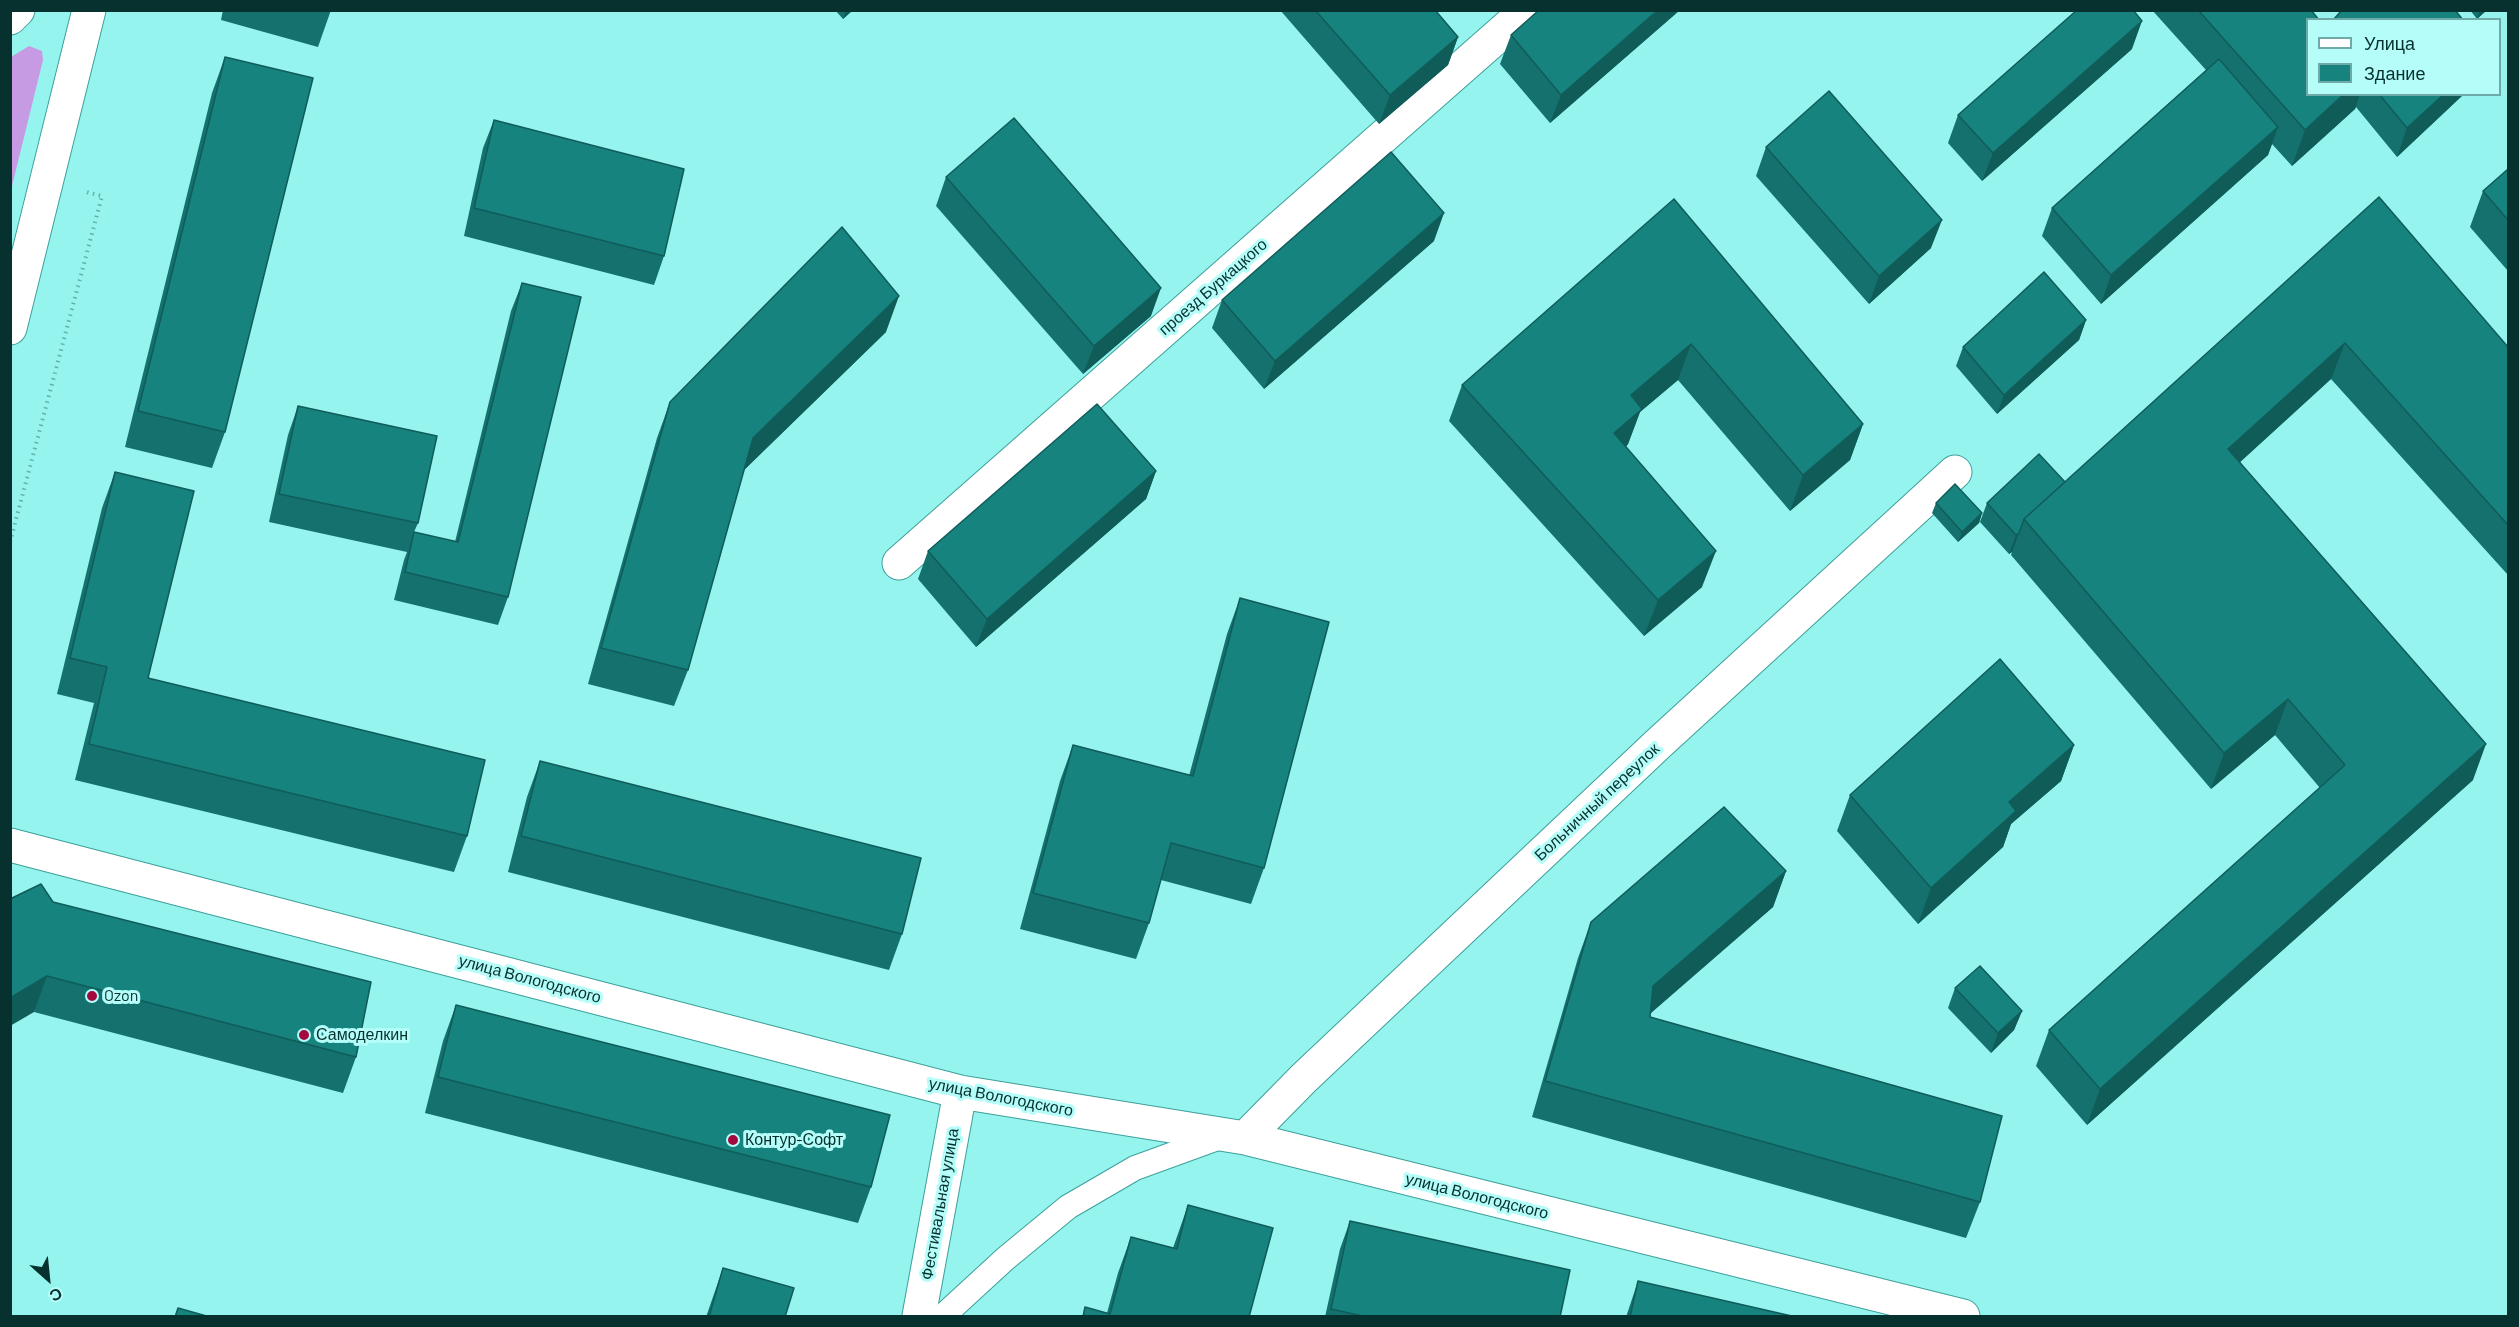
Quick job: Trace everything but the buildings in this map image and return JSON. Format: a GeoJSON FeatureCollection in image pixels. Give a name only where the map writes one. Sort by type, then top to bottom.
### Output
{"type":"FeatureCollection","features":[{"type":"Feature","properties":{"kind":"street"},"geometry":{"type":"LineString","coordinates":[[10,18],[18,10]]}},
{"type":"Feature","properties":{"kind":"street"},"geometry":{"type":"LineString","coordinates":[[10,328],[89,10]]}},
{"type":"Feature","properties":{"kind":"street","name":"проезд Буркацкого"},"geometry":{"type":"LineString","coordinates":[[898,563],[1527,10]]}},
{"type":"Feature","properties":{"kind":"street","name":"Больничный переулок"},"geometry":{"type":"LineString","coordinates":[[1235,1137],[1304,1078],[1658,744],[1955,472]]}},
{"type":"Feature","properties":{"kind":"street","name":"улица Вологодского"},"geometry":{"type":"LineString","coordinates":[[10,845],[960,1092],[1235,1137],[1963,1317]]}},
{"type":"Feature","properties":{"kind":"street","name":"Фестивальная улица"},"geometry":{"type":"LineString","coordinates":[[919,1317],[960,1092]]}},
{"type":"Feature","properties":{"kind":"lane"},"geometry":{"type":"LineString","coordinates":[[943,1317],[1005,1259],[1068,1207],[1135,1168],[1235,1137]]}},
{"type":"Feature","properties":{"kind":"path"},"geometry":{"type":"LineString","coordinates":[[10,542],[102,196],[47,182]]}},
{"type":"Feature","properties":{"kind":"shaded area"},"geometry":{"type":"Polygon","coordinates":[[[29,46],[42,51],[43,60],[11,190],[11,57],[29,46]]]}},
{"type":"Feature","properties":{"kind":"place","name":"Ozon"},"geometry":{"type":"Point","coordinates":[92,996]}},
{"type":"Feature","properties":{"kind":"place","name":"Самоделкин"},"geometry":{"type":"Point","coordinates":[304,1035]}},
{"type":"Feature","properties":{"kind":"place","name":"Контур-Софт"},"geometry":{"type":"Point","coordinates":[733,1140]}}]}
